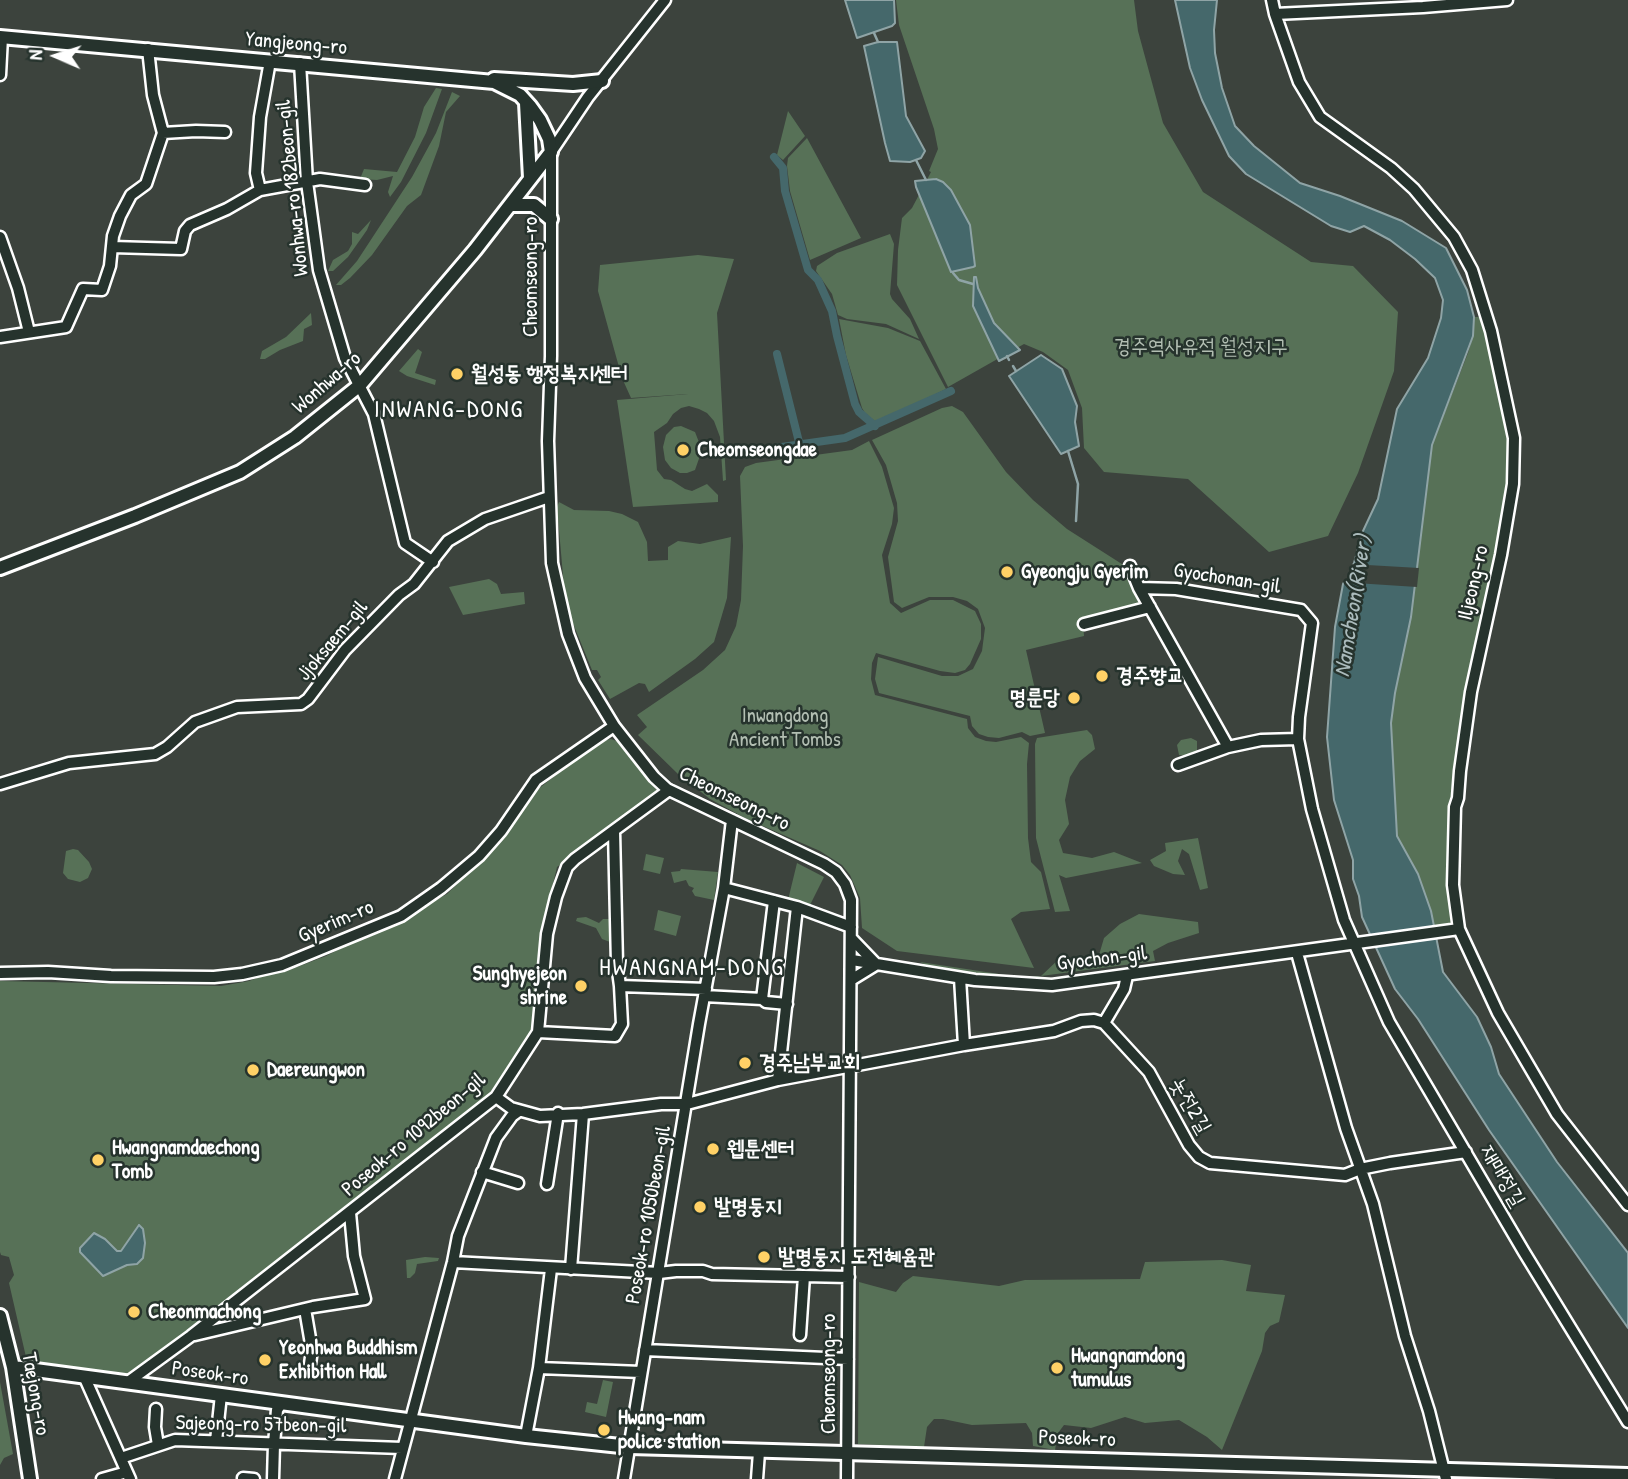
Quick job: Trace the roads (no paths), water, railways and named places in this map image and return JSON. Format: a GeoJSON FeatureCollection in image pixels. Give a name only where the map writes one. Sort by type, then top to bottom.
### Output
{"type":"FeatureCollection","features":[{"type":"Feature","properties":{"kind":"main road","name":"Yangjeong-ro"},"geometry":{"type":"LineString","coordinates":[[1,37],[480,79],[508,87],[526,102],[540,120],[549,139],[551,152]]}},
{"type":"Feature","properties":{"kind":"main road"},"geometry":{"type":"LineString","coordinates":[[480,79],[512,78],[573,84],[602,80]]}},
{"type":"Feature","properties":{"kind":"main road"},"geometry":{"type":"LineString","coordinates":[[526,102],[530,178]]}},
{"type":"Feature","properties":{"kind":"main road","name":"Wonhwa-ro"},"geometry":{"type":"LineString","coordinates":[[0,568],[240,472],[295,436],[360,385],[475,250],[551,152]]}},
{"type":"Feature","properties":{"kind":"main road"},"geometry":{"type":"LineString","coordinates":[[510,205],[534,205],[551,219]]}},
{"type":"Feature","properties":{"kind":"main road","name":"Taejong-ro"},"geometry":{"type":"LineString","coordinates":[[0,1316],[6,1366],[30,1479]]}},
{"type":"Feature","properties":{"kind":"main road","name":"Poseok-ro"},"geometry":{"type":"LineString","coordinates":[[6,1366],[526,1436],[629,1447],[1445,1474],[1628,1475]]}},
{"type":"Feature","properties":{"kind":"street","name":"Wonhwa-ro"},"geometry":{"type":"LineString","coordinates":[[551,152],[602,80],[665,0]]}},
{"type":"Feature","properties":{"kind":"street","name":"Wonhwa-ro"},"geometry":{"type":"LineString","coordinates":[[584,104],[593,101],[673,0]]}},
{"type":"Feature","properties":{"kind":"street","name":"Iljeong-ro"},"geometry":{"type":"LineString","coordinates":[[1272,0],[1299,82],[1320,117],[1391,168],[1414,189],[1454,237],[1472,270],[1491,331],[1514,438],[1513,484],[1501,555],[1471,692],[1455,807],[1453,885],[1459,929],[1498,1013],[1557,1114],[1628,1205]]}},
{"type":"Feature","properties":{"kind":"street"},"geometry":{"type":"LineString","coordinates":[[1275,14],[1507,0]]}},
{"type":"Feature","properties":{"kind":"street"},"geometry":{"type":"LineString","coordinates":[[0,75],[1,37]]}},
{"type":"Feature","properties":{"kind":"street"},"geometry":{"type":"LineString","coordinates":[[0,337],[66,327],[83,289],[102,290],[110,266],[113,236],[131,195],[146,184],[163,133],[153,95],[148,49]]}},
{"type":"Feature","properties":{"kind":"street"},"geometry":{"type":"LineString","coordinates":[[260,190],[256,173],[260,117],[270,61]]}},
{"type":"Feature","properties":{"kind":"street","name":"Wonhwa-ro 182beon-gil"},"geometry":{"type":"LineString","coordinates":[[300,63],[307,182],[319,270],[345,358],[374,414],[405,543],[433,562]]}},
{"type":"Feature","properties":{"kind":"street"},"geometry":{"type":"LineString","coordinates":[[163,133],[225,132]]}},
{"type":"Feature","properties":{"kind":"street","name":"Cheomseong-ro"},"geometry":{"type":"LineString","coordinates":[[551,152],[551,564],[564,622],[585,678],[637,758],[669,790],[824,864],[836,872],[845,884],[851,900],[847,1479]]}},
{"type":"Feature","properties":{"kind":"street"},"geometry":{"type":"LineString","coordinates":[[112,247],[181,249],[185,231],[190,225],[228,209],[260,190],[320,179],[365,185]]}},
{"type":"Feature","properties":{"kind":"street"},"geometry":{"type":"LineString","coordinates":[[0,237],[18,288],[29,331]]}},
{"type":"Feature","properties":{"kind":"street","name":"Jjoksaem-gil"},"geometry":{"type":"LineString","coordinates":[[0,784],[69,763],[155,754],[195,722],[237,708],[301,704],[308,699],[345,650],[399,594],[414,584],[448,541],[470,527],[549,497]]}},
{"type":"Feature","properties":{"kind":"street"},"geometry":{"type":"LineString","coordinates":[[1130,566],[1139,588],[1228,747]]}},
{"type":"Feature","properties":{"kind":"street","name":"Gyochonan-gil"},"geometry":{"type":"LineString","coordinates":[[1139,588],[1176,589],[1301,610],[1312,623],[1298,739],[1312,809],[1344,920],[1355,944]]}},
{"type":"Feature","properties":{"kind":"street"},"geometry":{"type":"LineString","coordinates":[[1084,624],[1150,607]]}},
{"type":"Feature","properties":{"kind":"street","name":"Gyerim-ro"},"geometry":{"type":"LineString","coordinates":[[0,973],[214,976],[242,974],[282,965],[401,916],[441,888],[479,856],[501,831],[536,780],[614,726]]}},
{"type":"Feature","properties":{"kind":"street"},"geometry":{"type":"LineString","coordinates":[[1178,765],[1228,747],[1261,740],[1298,739]]}},
{"type":"Feature","properties":{"kind":"street","name":"Poseok-ro 1092beon-gil"},"geometry":{"type":"LineString","coordinates":[[128,1382],[350,1213],[496,1097],[538,1032],[547,934],[567,867],[669,790]]}},
{"type":"Feature","properties":{"kind":"street","name":"Poseok-ro 1050beon-gil"},"geometry":{"type":"LineString","coordinates":[[624,1479],[724,888],[732,820]]}},
{"type":"Feature","properties":{"kind":"street"},"geometry":{"type":"LineString","coordinates":[[538,1032],[615,1036],[622,1024],[617,964],[614,831]]}},
{"type":"Feature","properties":{"kind":"street"},"geometry":{"type":"LineString","coordinates":[[724,888],[797,908],[851,927]]}},
{"type":"Feature","properties":{"kind":"street"},"geometry":{"type":"LineString","coordinates":[[762,999],[774,901]]}},
{"type":"Feature","properties":{"kind":"street"},"geometry":{"type":"LineString","coordinates":[[778,1080],[797,908]]}},
{"type":"Feature","properties":{"kind":"street","name":"Gyochon-gil"},"geometry":{"type":"LineString","coordinates":[[852,960],[960,978],[1024,985],[1052,985],[1459,929]]}},
{"type":"Feature","properties":{"kind":"street"},"geometry":{"type":"LineString","coordinates":[[851,939],[877,964],[851,980]]}},
{"type":"Feature","properties":{"kind":"street","name":"재매정길"},"geometry":{"type":"LineString","coordinates":[[1355,944],[1389,1022],[1628,1422]]}},
{"type":"Feature","properties":{"kind":"street"},"geometry":{"type":"LineString","coordinates":[[1297,953],[1342,1115],[1373,1204],[1405,1336],[1445,1474]]}},
{"type":"Feature","properties":{"kind":"street"},"geometry":{"type":"LineString","coordinates":[[496,1097],[511,1108],[540,1116],[583,1114],[661,1104],[687,1104],[778,1080],[1054,1031],[1081,1021],[1094,1020],[1104,1023],[1124,989],[1127,976]]}},
{"type":"Feature","properties":{"kind":"street"},"geometry":{"type":"LineString","coordinates":[[960,978],[964,1045]]}},
{"type":"Feature","properties":{"kind":"street"},"geometry":{"type":"LineString","coordinates":[[620,986],[762,999],[766,1003],[787,1004]]}},
{"type":"Feature","properties":{"kind":"street","name":"놋전2길"},"geometry":{"type":"LineString","coordinates":[[1104,1023],[1149,1072],[1189,1146],[1199,1157],[1210,1163],[1345,1175],[1360,1169]]}},
{"type":"Feature","properties":{"kind":"street"},"geometry":{"type":"LineString","coordinates":[[395,1479],[458,1236],[496,1138],[519,1111]]}},
{"type":"Feature","properties":{"kind":"street"},"geometry":{"type":"LineString","coordinates":[[547,1185],[558,1114]]}},
{"type":"Feature","properties":{"kind":"street"},"geometry":{"type":"LineString","coordinates":[[571,1269],[583,1114]]}},
{"type":"Feature","properties":{"kind":"street"},"geometry":{"type":"LineString","coordinates":[[1360,1169],[1466,1152]]}},
{"type":"Feature","properties":{"kind":"street"},"geometry":{"type":"LineString","coordinates":[[482,1172],[518,1183]]}},
{"type":"Feature","properties":{"kind":"street"},"geometry":{"type":"LineString","coordinates":[[191,1336],[305,1309],[365,1299],[354,1256],[350,1213]]}},
{"type":"Feature","properties":{"kind":"street"},"geometry":{"type":"LineString","coordinates":[[453,1262],[551,1269],[659,1273],[676,1270],[703,1271],[712,1275],[849,1277]]}},
{"type":"Feature","properties":{"kind":"street"},"geometry":{"type":"LineString","coordinates":[[526,1436],[539,1368],[551,1269]]}},
{"type":"Feature","properties":{"kind":"street"},"geometry":{"type":"LineString","coordinates":[[800,1335],[803,1276]]}},
{"type":"Feature","properties":{"kind":"street"},"geometry":{"type":"LineString","coordinates":[[305,1309],[312,1350],[310,1364]]}},
{"type":"Feature","properties":{"kind":"street"},"geometry":{"type":"LineString","coordinates":[[645,1350],[848,1359]]}},
{"type":"Feature","properties":{"kind":"street"},"geometry":{"type":"LineString","coordinates":[[539,1368],[641,1373]]}},
{"type":"Feature","properties":{"kind":"street"},"geometry":{"type":"LineString","coordinates":[[84,1376],[128,1475],[102,1479]]}},
{"type":"Feature","properties":{"kind":"street"},"geometry":{"type":"LineString","coordinates":[[216,1441],[221,1395]]}},
{"type":"Feature","properties":{"kind":"street"},"geometry":{"type":"LineString","coordinates":[[273,1479],[277,1410],[281,1404]]}},
{"type":"Feature","properties":{"kind":"street"},"geometry":{"type":"LineString","coordinates":[[156,1409],[158,1445]]}},
{"type":"Feature","properties":{"kind":"street","name":"Sajeong-ro 57beon-gil"},"geometry":{"type":"LineString","coordinates":[[121,1458],[175,1440],[402,1448]]}},
{"type":"Feature","properties":{"kind":"street"},"geometry":{"type":"LineString","coordinates":[[757,1479],[759,1452]]}},
{"type":"Feature","properties":{"kind":"water"},"geometry":{"type":"Polygon","coordinates":[[[845,0],[894,0],[895,23],[857,38],[845,0]]]}},
{"type":"Feature","properties":{"kind":"water","name":"Namcheon(River)"},"geometry":{"type":"Polygon","coordinates":[[[1175,0],[1217,0],[1215,53],[1222,88],[1235,126],[1254,146],[1300,183],[1402,221],[1446,248],[1467,290],[1474,317],[1473,336],[1432,445],[1411,617],[1391,723],[1397,836],[1418,874],[1431,911],[1443,972],[1477,1017],[1491,1047],[1499,1074],[1557,1162],[1628,1253],[1628,1328],[1489,1130],[1418,1019],[1395,989],[1362,917],[1353,879],[1353,860],[1334,800],[1327,737],[1335,627],[1343,584],[1354,563],[1363,531],[1378,499],[1397,409],[1428,358],[1441,318],[1443,300],[1435,278],[1390,240],[1364,226],[1350,232],[1331,226],[1246,174],[1229,156],[1190,68],[1175,0]]]}},
{"type":"Feature","properties":{"kind":"water"},"geometry":{"type":"Polygon","coordinates":[[[878,42],[897,42],[906,116],[925,151],[921,158],[910,162],[890,161],[885,143],[864,46],[878,42]]]}},
{"type":"Feature","properties":{"kind":"water"},"geometry":{"type":"Polygon","coordinates":[[[936,179],[951,190],[970,225],[973,267],[951,272],[915,181],[936,179]]]}},
{"type":"Feature","properties":{"kind":"water"},"geometry":{"type":"Polygon","coordinates":[[[974,277],[994,323],[1020,350],[999,361],[973,306],[974,277]]]}},
{"type":"Feature","properties":{"kind":"water"},"geometry":{"type":"Polygon","coordinates":[[[1041,355],[1062,369],[1077,406],[1075,422],[1079,446],[1061,454],[1009,376],[1041,355]]]}},
{"type":"Feature","properties":{"kind":"water"},"geometry":{"type":"Polygon","coordinates":[[[139,1225],[143,1229],[145,1243],[143,1258],[137,1264],[127,1265],[103,1276],[80,1252],[80,1248],[94,1233],[117,1251],[121,1251],[139,1225]]]}},
{"type":"Feature","properties":{"kind":"waterway"},"geometry":{"type":"LineString","coordinates":[[874,33],[878,42]]}},
{"type":"Feature","properties":{"kind":"waterway"},"geometry":{"type":"LineString","coordinates":[[774,157],[783,168],[785,191],[808,270],[818,280],[832,311],[855,404],[859,412],[875,426]]}},
{"type":"Feature","properties":{"kind":"waterway"},"geometry":{"type":"LineString","coordinates":[[916,160],[926,180]]}},
{"type":"Feature","properties":{"kind":"waterway"},"geometry":{"type":"LineString","coordinates":[[953,273],[959,280],[973,284]]}},
{"type":"Feature","properties":{"kind":"waterway"},"geometry":{"type":"LineString","coordinates":[[777,354],[800,446]]}},
{"type":"Feature","properties":{"kind":"waterway"},"geometry":{"type":"LineString","coordinates":[[1007,356],[1009,360]]}},
{"type":"Feature","properties":{"kind":"waterway"},"geometry":{"type":"LineString","coordinates":[[1013,366],[1016,371]]}},
{"type":"Feature","properties":{"kind":"waterway"},"geometry":{"type":"LineString","coordinates":[[746,452],[845,438],[951,391]]}},
{"type":"Feature","properties":{"kind":"waterway"},"geometry":{"type":"LineString","coordinates":[[1068,451],[1078,484],[1076,521]]}},
{"type":"Feature","properties":{"kind":"place","name":"월성동 행정복지센터"},"geometry":{"type":"Point","coordinates":[457,374]}},
{"type":"Feature","properties":{"kind":"place","name":"Cheomseongdae"},"geometry":{"type":"Point","coordinates":[683,450]}},
{"type":"Feature","properties":{"kind":"place","name":"Gyeongju Gyerim"},"geometry":{"type":"Point","coordinates":[1007,572]}},
{"type":"Feature","properties":{"kind":"place","name":"경주향교"},"geometry":{"type":"Point","coordinates":[1102,676]}},
{"type":"Feature","properties":{"kind":"place","name":"명룬당"},"geometry":{"type":"Point","coordinates":[1074,698]}},
{"type":"Feature","properties":{"kind":"place","name":"Sunghyejeon shrine"},"geometry":{"type":"Point","coordinates":[581,986]}},
{"type":"Feature","properties":{"kind":"place","name":"경주남부교회"},"geometry":{"type":"Point","coordinates":[745,1063]}},
{"type":"Feature","properties":{"kind":"place","name":"Daereungwon"},"geometry":{"type":"Point","coordinates":[253,1070]}},
{"type":"Feature","properties":{"kind":"place","name":"웹툰센터"},"geometry":{"type":"Point","coordinates":[713,1149]}},
{"type":"Feature","properties":{"kind":"place","name":"Hwangnamdaechong Tomb"},"geometry":{"type":"Point","coordinates":[98,1160]}},
{"type":"Feature","properties":{"kind":"place","name":"발명둥지"},"geometry":{"type":"Point","coordinates":[700,1207]}},
{"type":"Feature","properties":{"kind":"place","name":"발명둥지 도전혜윰관"},"geometry":{"type":"Point","coordinates":[764,1257]}},
{"type":"Feature","properties":{"kind":"place","name":"Cheonmachong"},"geometry":{"type":"Point","coordinates":[134,1312]}},
{"type":"Feature","properties":{"kind":"place","name":"Yeonhwa Buddhism Exhibition Hall"},"geometry":{"type":"Point","coordinates":[265,1360]}},
{"type":"Feature","properties":{"kind":"place","name":"Hwangnamdong tumulus"},"geometry":{"type":"Point","coordinates":[1057,1368]}},
{"type":"Feature","properties":{"kind":"place","name":"Hwang-nam police station"},"geometry":{"type":"Point","coordinates":[604,1430]}},
{"type":"Feature","properties":{"kind":"district","name":"INWANG-DONG"},"geometry":{"type":"Point","coordinates":[449,411]}},
{"type":"Feature","properties":{"kind":"district","name":"HWANGNAM-DONG"},"geometry":{"type":"Point","coordinates":[692,969]}},
{"type":"Feature","properties":{"kind":"park label","name":"경주역사유적 월성지구"},"geometry":{"type":"Point","coordinates":[1201,347]}},
{"type":"Feature","properties":{"kind":"park label","name":"Inwangdong Ancient Tombs"},"geometry":{"type":"Point","coordinates":[785,728]}}]}
